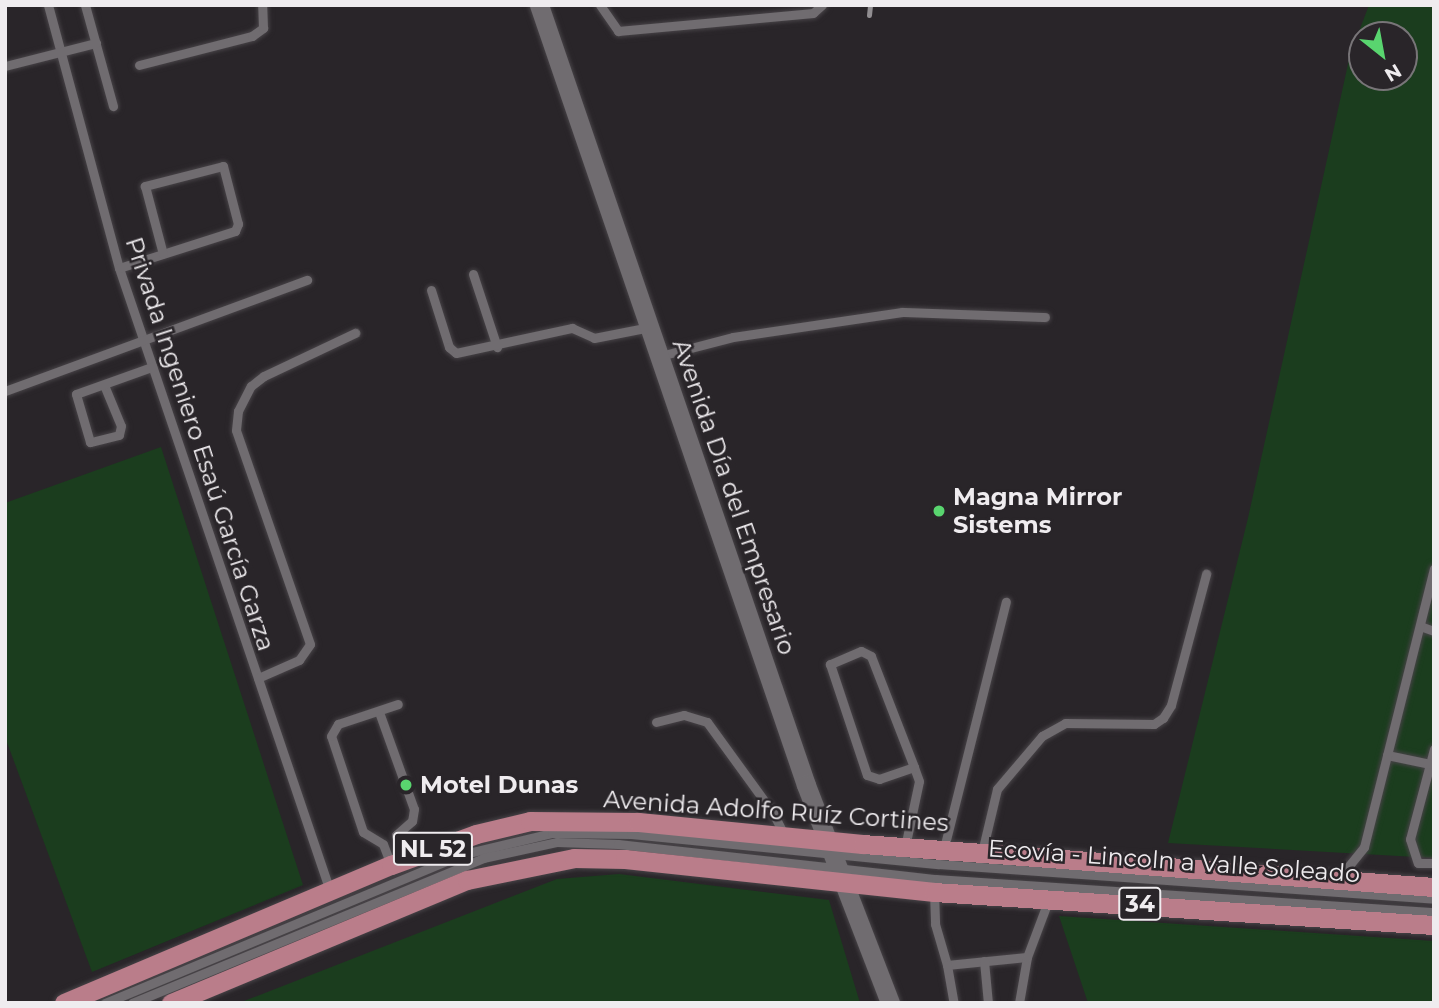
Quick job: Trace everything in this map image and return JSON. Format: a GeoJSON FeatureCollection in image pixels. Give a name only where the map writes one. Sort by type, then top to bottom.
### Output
{"type":"FeatureCollection","features":[{"type":"Feature","properties":{"kind":"main road","name":"Avenida Adolfo Ruíz Cortines"},"geometry":{"type":"LineString","coordinates":[[64,1003],[397,863],[530,821],[638,822],[784,836],[837,861],[934,892],[1434,925]]}},
{"type":"Feature","properties":{"kind":"main road","name":"Avenida Adolfo Ruíz Cortines"},"geometry":{"type":"LineString","coordinates":[[170,1003],[467,880],[537,862],[625,859],[837,861],[905,847],[944,848],[1434,887]]}},
{"type":"Feature","properties":{"kind":"street","name":"Avenida Día del Empresario"},"geometry":{"type":"LineString","coordinates":[[539,5],[837,861],[890,1003]]}},
{"type":"Feature","properties":{"kind":"lane","name":"Privada Ingeniero Esaú García Garza"},"geometry":{"type":"LineString","coordinates":[[48,5],[119,268],[330,891]]}},
{"type":"Feature","properties":{"kind":"lane"},"geometry":{"type":"LineString","coordinates":[[85,5],[113,106]]}},
{"type":"Feature","properties":{"kind":"lane"},"geometry":{"type":"LineString","coordinates":[[139,65],[253,36],[263,28],[262,5]]}},
{"type":"Feature","properties":{"kind":"lane"},"geometry":{"type":"LineString","coordinates":[[600,5],[618,31],[813,13],[822,5]]}},
{"type":"Feature","properties":{"kind":"lane"},"geometry":{"type":"LineString","coordinates":[[5,66],[96,43]]}},
{"type":"Feature","properties":{"kind":"lane"},"geometry":{"type":"LineString","coordinates":[[119,268],[163,254],[234,231],[239,224],[223,166],[145,186],[163,254]]}},
{"type":"Feature","properties":{"kind":"lane"},"geometry":{"type":"LineString","coordinates":[[473,274],[497,347]]}},
{"type":"Feature","properties":{"kind":"lane"},"geometry":{"type":"LineString","coordinates":[[5,391],[307,280]]}},
{"type":"Feature","properties":{"kind":"lane"},"geometry":{"type":"LineString","coordinates":[[431,290],[449,347],[456,354],[497,347],[572,328],[594,338],[650,327]]}},
{"type":"Feature","properties":{"kind":"lane"},"geometry":{"type":"LineString","coordinates":[[660,356],[733,337],[902,312],[1045,317]]}},
{"type":"Feature","properties":{"kind":"lane"},"geometry":{"type":"LineString","coordinates":[[258,678],[299,660],[310,645],[236,430],[238,411],[251,386],[264,376],[355,333]]}},
{"type":"Feature","properties":{"kind":"lane"},"geometry":{"type":"LineString","coordinates":[[104,385],[121,426],[119,435],[90,442],[76,394],[152,367]]}},
{"type":"Feature","properties":{"kind":"lane"},"geometry":{"type":"LineString","coordinates":[[1338,879],[1364,847],[1434,569]]}},
{"type":"Feature","properties":{"kind":"lane"},"geometry":{"type":"LineString","coordinates":[[982,852],[997,789],[1042,736],[1065,723],[1154,724],[1163,718],[1171,705],[1206,574]]}},
{"type":"Feature","properties":{"kind":"lane"},"geometry":{"type":"LineString","coordinates":[[944,848],[1006,602]]}},
{"type":"Feature","properties":{"kind":"lane"},"geometry":{"type":"LineString","coordinates":[[1420,626],[1434,631]]}},
{"type":"Feature","properties":{"kind":"lane"},"geometry":{"type":"LineString","coordinates":[[905,847],[917,798],[914,767],[868,652],[830,664],[867,775],[878,779],[914,767]]}},
{"type":"Feature","properties":{"kind":"lane"},"geometry":{"type":"LineString","coordinates":[[397,863],[383,844],[363,832],[331,741],[338,724],[398,704]]}},
{"type":"Feature","properties":{"kind":"lane"},"geometry":{"type":"LineString","coordinates":[[379,712],[412,803],[412,821],[396,835],[397,863]]}},
{"type":"Feature","properties":{"kind":"lane"},"geometry":{"type":"LineString","coordinates":[[656,722],[684,715],[707,722],[773,814],[784,836]]}},
{"type":"Feature","properties":{"kind":"lane"},"geometry":{"type":"LineString","coordinates":[[1434,749],[1410,839],[1418,863],[1434,863]]}},
{"type":"Feature","properties":{"kind":"lane"},"geometry":{"type":"LineString","coordinates":[[1387,755],[1430,764]]}},
{"type":"Feature","properties":{"kind":"lane","name":"Ecovía - Lincoln a Valle Soleado"},"geometry":{"type":"LineString","coordinates":[[105,1003],[460,855],[510,842],[587,832],[837,861],[1434,899]]}},
{"type":"Feature","properties":{"kind":"lane"},"geometry":{"type":"LineString","coordinates":[[132,1003],[483,858],[557,842],[618,844],[837,861],[1039,887],[1434,912]]}},
{"type":"Feature","properties":{"kind":"lane"},"geometry":{"type":"LineString","coordinates":[[934,892],[935,924],[954,1003]]}},
{"type":"Feature","properties":{"kind":"lane"},"geometry":{"type":"LineString","coordinates":[[1019,1003],[1027,957],[1048,900]]}},
{"type":"Feature","properties":{"kind":"lane"},"geometry":{"type":"LineString","coordinates":[[947,965],[1027,957]]}},
{"type":"Feature","properties":{"kind":"lane"},"geometry":{"type":"LineString","coordinates":[[984,961],[988,1003]]}},
{"type":"Feature","properties":{"kind":"green space"},"geometry":{"type":"Polygon","coordinates":[[[1369,5],[1434,5],[1434,858],[1168,843],[1248,518],[1348,64],[1348,91],[1418,91],[1418,21],[1363,21],[1369,5]]]}},
{"type":"Feature","properties":{"kind":"green space"},"geometry":{"type":"Polygon","coordinates":[[[161,447],[303,885],[92,972],[5,737],[5,503],[161,447]]]}},
{"type":"Feature","properties":{"kind":"green space"},"geometry":{"type":"Polygon","coordinates":[[[619,874],[829,900],[860,1003],[239,1003],[557,879],[619,874]]]}},
{"type":"Feature","properties":{"kind":"green space"},"geometry":{"type":"Polygon","coordinates":[[[1059,916],[1434,941],[1434,1003],[1088,1003],[1059,916]]]}},
{"type":"Feature","properties":{"kind":"railway"},"geometry":{"type":"LineString","coordinates":[[869,15],[870,5]]}},
{"type":"Feature","properties":{"kind":"place","name":"Magna Mirror Sistems"},"geometry":{"type":"Point","coordinates":[939,511]}},
{"type":"Feature","properties":{"kind":"place","name":"Motel Dunas"},"geometry":{"type":"Point","coordinates":[406,785]}}]}
